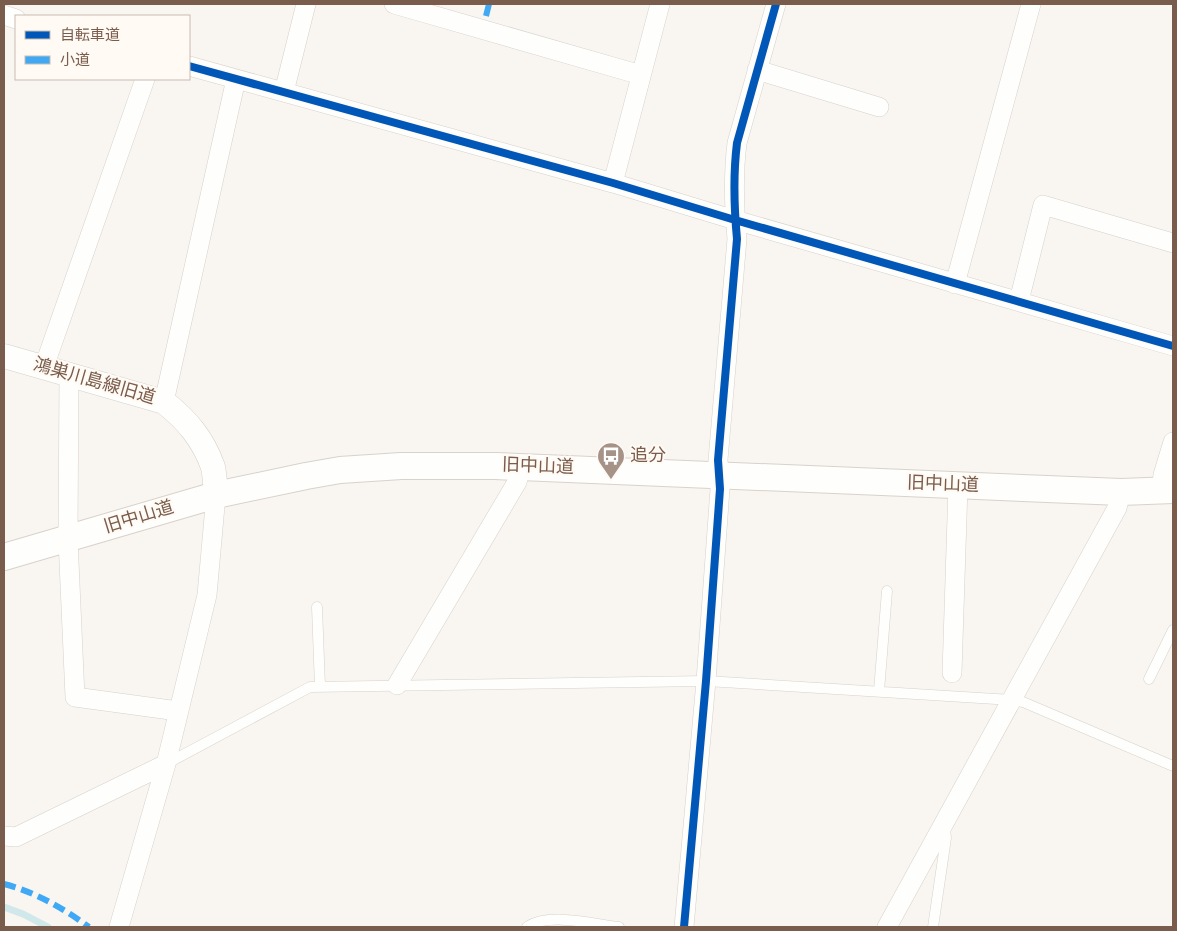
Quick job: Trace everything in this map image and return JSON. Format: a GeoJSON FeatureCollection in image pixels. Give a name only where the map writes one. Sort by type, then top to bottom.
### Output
{"type":"FeatureCollection","features":[{"type":"Feature","properties":{"kind":"main road","name":"旧中山道"},"geometry":{"type":"LineString","coordinates":[[4,557],[216,495],[340,470],[401,466],[521,467],[1121,492],[1167,490]]}},
{"type":"Feature","properties":{"kind":"street"},"geometry":{"type":"LineString","coordinates":[[4,16],[7,4]]}},
{"type":"Feature","properties":{"kind":"street"},"geometry":{"type":"LineString","coordinates":[[284,92],[306,4]]}},
{"type":"Feature","properties":{"kind":"street"},"geometry":{"type":"LineString","coordinates":[[394,4],[641,75]]}},
{"type":"Feature","properties":{"kind":"street"},"geometry":{"type":"LineString","coordinates":[[613,183],[660,4]]}},
{"type":"Feature","properties":{"kind":"street"},"geometry":{"type":"LineString","coordinates":[[684,927],[706,681],[720,475],[718,460],[737,239],[735,220],[735,161],[737,144],[776,4]]}},
{"type":"Feature","properties":{"kind":"street"},"geometry":{"type":"LineString","coordinates":[[955,284],[1031,4]]}},
{"type":"Feature","properties":{"kind":"street"},"geometry":{"type":"LineString","coordinates":[[190,66],[613,183],[1173,346]]}},
{"type":"Feature","properties":{"kind":"street"},"geometry":{"type":"LineString","coordinates":[[757,70],[879,106]]}},
{"type":"Feature","properties":{"kind":"street"},"geometry":{"type":"LineString","coordinates":[[164,402],[236,79]]}},
{"type":"Feature","properties":{"kind":"street"},"geometry":{"type":"LineString","coordinates":[[44,367],[145,80]]}},
{"type":"Feature","properties":{"kind":"street"},"geometry":{"type":"LineString","coordinates":[[1018,301],[1043,205],[1173,243]]}},
{"type":"Feature","properties":{"kind":"street","name":"鴻巣川島線旧道"},"geometry":{"type":"LineString","coordinates":[[4,356],[164,402],[184,418],[199,438],[213,468],[216,495]]}},
{"type":"Feature","properties":{"kind":"street"},"geometry":{"type":"LineString","coordinates":[[69,375],[68,539],[75,697],[178,711]]}},
{"type":"Feature","properties":{"kind":"street"},"geometry":{"type":"LineString","coordinates":[[1167,490],[1163,474],[1173,442]]}},
{"type":"Feature","properties":{"kind":"street"},"geometry":{"type":"LineString","coordinates":[[397,685],[517,482],[521,467]]}},
{"type":"Feature","properties":{"kind":"street"},"geometry":{"type":"LineString","coordinates":[[952,673],[958,486]]}},
{"type":"Feature","properties":{"kind":"street"},"geometry":{"type":"LineString","coordinates":[[887,927],[1117,508],[1121,492]]}},
{"type":"Feature","properties":{"kind":"street"},"geometry":{"type":"LineString","coordinates":[[119,927],[166,764],[207,595],[216,495]]}},
{"type":"Feature","properties":{"kind":"street"},"geometry":{"type":"LineString","coordinates":[[4,836],[16,837],[166,764]]}},
{"type":"Feature","properties":{"kind":"lane"},"geometry":{"type":"LineString","coordinates":[[879,691],[887,591]]}},
{"type":"Feature","properties":{"kind":"lane"},"geometry":{"type":"LineString","coordinates":[[317,607],[320,687]]}},
{"type":"Feature","properties":{"kind":"lane"},"geometry":{"type":"LineString","coordinates":[[1149,678],[1173,630]]}},
{"type":"Feature","properties":{"kind":"lane"},"geometry":{"type":"LineString","coordinates":[[166,764],[310,687],[706,681],[1023,702],[1173,766]]}},
{"type":"Feature","properties":{"kind":"lane"},"geometry":{"type":"LineString","coordinates":[[933,927],[946,838],[945,823]]}},
{"type":"Feature","properties":{"kind":"lane"},"geometry":{"type":"LineString","coordinates":[[527,927],[534,922],[555,919],[619,927]]}},
{"type":"Feature","properties":{"kind":"waterway"},"geometry":{"type":"LineString","coordinates":[[4,907],[48,927]]}},
{"type":"Feature","properties":{"kind":"marked path"},"geometry":{"type":"LineString","coordinates":[[486,16],[489,4]]}},
{"type":"Feature","properties":{"kind":"marked path"},"geometry":{"type":"LineString","coordinates":[[4,884],[27,891],[48,901],[89,927]]}},
{"type":"Feature","properties":{"kind":"cycle path"},"geometry":{"type":"LineString","coordinates":[[684,927],[706,681],[720,489],[718,460],[737,239],[734,191],[737,143],[776,4]]}},
{"type":"Feature","properties":{"kind":"cycle path"},"geometry":{"type":"LineString","coordinates":[[190,66],[613,183],[1173,346]]}},
{"type":"Feature","properties":{"kind":"place","name":"追分"},"geometry":{"type":"Point","coordinates":[611,480]}}]}
